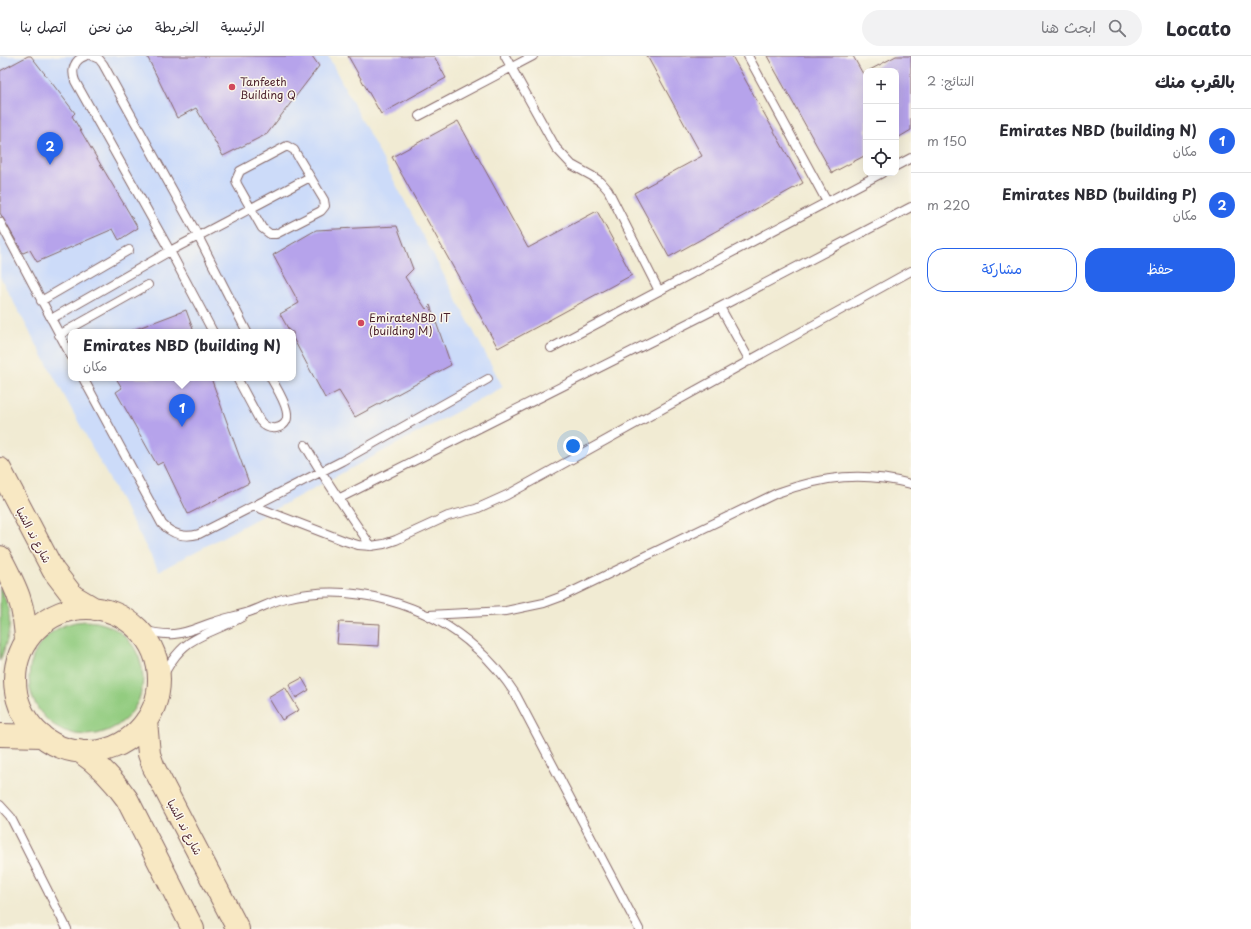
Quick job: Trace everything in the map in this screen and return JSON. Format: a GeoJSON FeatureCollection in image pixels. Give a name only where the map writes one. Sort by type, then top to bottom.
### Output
{"type":"FeatureCollection","features":[{"type":"Feature","properties":{"kind":"main road","name":"شارع ند الشبا"},"geometry":{"type":"LineString","coordinates":[[0,469],[53,570],[73,596],[95,609]]}},
{"type":"Feature","properties":{"kind":"main road"},"geometry":{"type":"LineString","coordinates":[[0,557],[18,592],[25,622],[26,642]]}},
{"type":"Feature","properties":{"kind":"main road"},"geometry":{"type":"LineString","coordinates":[[79,609],[95,609],[118,616],[138,629],[150,645],[157,663],[159,683],[157,696],[146,721],[135,733],[123,742],[109,748],[94,751],[79,751],[62,747],[42,736],[26,718],[6,678],[26,642],[36,629],[49,619],[58,615],[79,609]]}},
{"type":"Feature","properties":{"kind":"main road","name":"شارع ند الشبا"},"geometry":{"type":"LineString","coordinates":[[146,721],[149,754],[154,768],[238,929]]}},
{"type":"Feature","properties":{"kind":"main road"},"geometry":{"type":"LineString","coordinates":[[0,735],[42,736]]}},
{"type":"Feature","properties":{"kind":"main road"},"geometry":{"type":"LineString","coordinates":[[79,751],[106,772],[127,799],[193,929]]}},
{"type":"Feature","properties":{"kind":"lane"},"geometry":{"type":"LineString","coordinates":[[85,56],[76,62],[73,68],[73,75],[211,329]]}},
{"type":"Feature","properties":{"kind":"lane"},"geometry":{"type":"LineString","coordinates":[[92,56],[99,59],[103,64],[198,236],[245,329]]}},
{"type":"Feature","properties":{"kind":"lane"},"geometry":{"type":"LineString","coordinates":[[505,56],[556,148],[572,165],[601,182],[608,190],[659,291]]}},
{"type":"Feature","properties":{"kind":"lane"},"geometry":{"type":"LineString","coordinates":[[418,116],[533,56]]}},
{"type":"Feature","properties":{"kind":"lane"},"geometry":{"type":"LineString","coordinates":[[748,56],[827,202]]}},
{"type":"Feature","properties":{"kind":"lane"},"geometry":{"type":"LineString","coordinates":[[285,147],[290,147],[294,150],[324,200],[325,206],[321,211],[276,234],[270,234],[264,231],[251,208],[237,184],[237,175],[240,171],[285,147]]}},
{"type":"Feature","properties":{"kind":"lane"},"geometry":{"type":"LineString","coordinates":[[899,164],[911,158]]}},
{"type":"Feature","properties":{"kind":"lane"},"geometry":{"type":"LineString","coordinates":[[550,348],[876,176]]}},
{"type":"Feature","properties":{"kind":"lane"},"geometry":{"type":"LineString","coordinates":[[51,319],[170,251],[310,177]]}},
{"type":"Feature","properties":{"kind":"lane"},"geometry":{"type":"LineString","coordinates":[[338,499],[720,307],[911,207]]}},
{"type":"Feature","properties":{"kind":"lane"},"geometry":{"type":"LineString","coordinates":[[0,222],[68,351]]}},
{"type":"Feature","properties":{"kind":"lane"},"geometry":{"type":"LineString","coordinates":[[41,300],[129,250]]}},
{"type":"Feature","properties":{"kind":"lane"},"geometry":{"type":"LineString","coordinates":[[254,506],[358,545],[371,546],[396,540],[448,516],[476,509],[507,495],[911,271]]}},
{"type":"Feature","properties":{"kind":"lane"},"geometry":{"type":"LineString","coordinates":[[70,329],[148,285]]}},
{"type":"Feature","properties":{"kind":"lane"},"geometry":{"type":"LineString","coordinates":[[720,307],[750,361]]}},
{"type":"Feature","properties":{"kind":"lane"},"geometry":{"type":"LineString","coordinates":[[59,335],[68,330]]}},
{"type":"Feature","properties":{"kind":"lane"},"geometry":{"type":"LineString","coordinates":[[85,381],[162,524],[168,530],[183,536],[199,534],[254,506],[320,472],[488,379]]}},
{"type":"Feature","properties":{"kind":"lane"},"geometry":{"type":"LineString","coordinates":[[239,381],[260,421],[265,427],[272,429],[280,427],[285,422],[288,415],[272,381]]}},
{"type":"Feature","properties":{"kind":"lane"},"geometry":{"type":"LineString","coordinates":[[305,445],[320,472],[371,546]]}},
{"type":"Feature","properties":{"kind":"lane"},"geometry":{"type":"LineString","coordinates":[[427,615],[506,610],[544,603],[563,596],[777,494],[802,484],[846,476],[871,476],[911,484]]}},
{"type":"Feature","properties":{"kind":"lane"},"geometry":{"type":"LineString","coordinates":[[138,629],[162,634],[187,632],[285,598],[314,594],[338,593],[373,597],[427,615],[462,636],[477,649],[500,673],[516,695],[639,929]]}},
{"type":"Feature","properties":{"kind":"lane"},"geometry":{"type":"LineString","coordinates":[[159,683],[168,665],[188,644],[232,622],[248,612]]}},
{"type":"Feature","properties":{"kind":"lane"},"geometry":{"type":"LineString","coordinates":[[0,805],[10,816],[67,929]]}},
{"type":"Feature","properties":{"kind":"shaded area"},"geometry":{"type":"Polygon","coordinates":[[[0,56],[328,56],[503,387],[159,571],[0,277],[0,56]]]}},
{"type":"Feature","properties":{"kind":"green space"},"geometry":{"type":"Polygon","coordinates":[[[0,587],[9,616],[9,632],[0,661],[0,587]]]}},
{"type":"Feature","properties":{"kind":"green space"},"geometry":{"type":"Polygon","coordinates":[[[86,621],[97,622],[108,626],[118,631],[126,638],[133,646],[138,656],[142,667],[142,689],[138,700],[133,710],[126,718],[118,725],[108,730],[97,734],[86,735],[75,734],[64,730],[54,725],[46,718],[39,710],[34,700],[30,689],[29,678],[30,667],[34,656],[39,646],[46,638],[54,631],[64,626],[75,622],[86,621]]]}},
{"type":"Feature","properties":{"kind":"building"},"geometry":{"type":"Polygon","coordinates":[[[28,56],[31,56],[75,113],[72,116],[138,228],[119,240],[113,229],[37,262],[30,250],[23,253],[0,213],[0,71],[28,56]]]}},
{"type":"Feature","properties":{"kind":"building","name":"Tanfeeth Building Q"},"geometry":{"type":"Polygon","coordinates":[[[147,56],[312,56],[319,66],[267,134],[223,156],[196,108],[177,118],[147,56]]]}},
{"type":"Feature","properties":{"kind":"building"},"geometry":{"type":"Polygon","coordinates":[[[348,56],[434,56],[446,78],[381,114],[348,56]]]}},
{"type":"Feature","properties":{"kind":"building"},"geometry":{"type":"Polygon","coordinates":[[[647,56],[732,56],[803,183],[669,257],[634,193],[702,156],[647,56]]]}},
{"type":"Feature","properties":{"kind":"building"},"geometry":{"type":"Polygon","coordinates":[[[767,56],[853,56],[863,74],[863,157],[832,173],[767,56]]]}},
{"type":"Feature","properties":{"kind":"building"},"geometry":{"type":"Polygon","coordinates":[[[896,56],[911,56],[911,130],[899,137],[899,68],[874,68],[896,56]]]}},
{"type":"Feature","properties":{"kind":"building"},"geometry":{"type":"Polygon","coordinates":[[[458,121],[528,248],[597,211],[632,275],[498,348],[392,157],[458,121]]]}},
{"type":"Feature","properties":{"kind":"building","name":"EmirateNBD IT (building M)"},"geometry":{"type":"Polygon","coordinates":[[[397,226],[413,269],[405,277],[426,309],[430,305],[451,365],[355,417],[339,391],[325,398],[296,344],[296,329],[288,329],[280,314],[299,303],[273,255],[316,230],[397,226]]]}},
{"type":"Feature","properties":{"kind":"building"},"geometry":{"type":"Polygon","coordinates":[[[186,310],[193,329],[136,329],[186,310]]]}},
{"type":"Feature","properties":{"kind":"building"},"geometry":{"type":"Polygon","coordinates":[[[118,381],[212,381],[249,483],[188,514],[163,462],[157,465],[116,392],[122,388],[118,381]]]}},
{"type":"Feature","properties":{"kind":"building"},"geometry":{"type":"Polygon","coordinates":[[[339,622],[380,624],[379,646],[337,644],[339,622]]]}},
{"type":"Feature","properties":{"kind":"building"},"geometry":{"type":"Polygon","coordinates":[[[302,678],[309,690],[296,698],[289,685],[302,678]]]}},
{"type":"Feature","properties":{"kind":"building"},"geometry":{"type":"Polygon","coordinates":[[[285,687],[299,710],[282,720],[268,697],[285,687]]]}},
{"type":"Feature","properties":{"kind":"place","name":"Tanfeeth Building Q"},"geometry":{"type":"Point","coordinates":[232,87]}},
{"type":"Feature","properties":{"kind":"place","name":"Emirates NBD (building P)"},"geometry":{"type":"Point","coordinates":[50,165]}},
{"type":"Feature","properties":{"kind":"place","name":"EmirateNBD IT (building M)"},"geometry":{"type":"Point","coordinates":[361,323]}},
{"type":"Feature","properties":{"kind":"place","name":"Emirates NBD (building N)"},"geometry":{"type":"Point","coordinates":[182,427]}}]}
